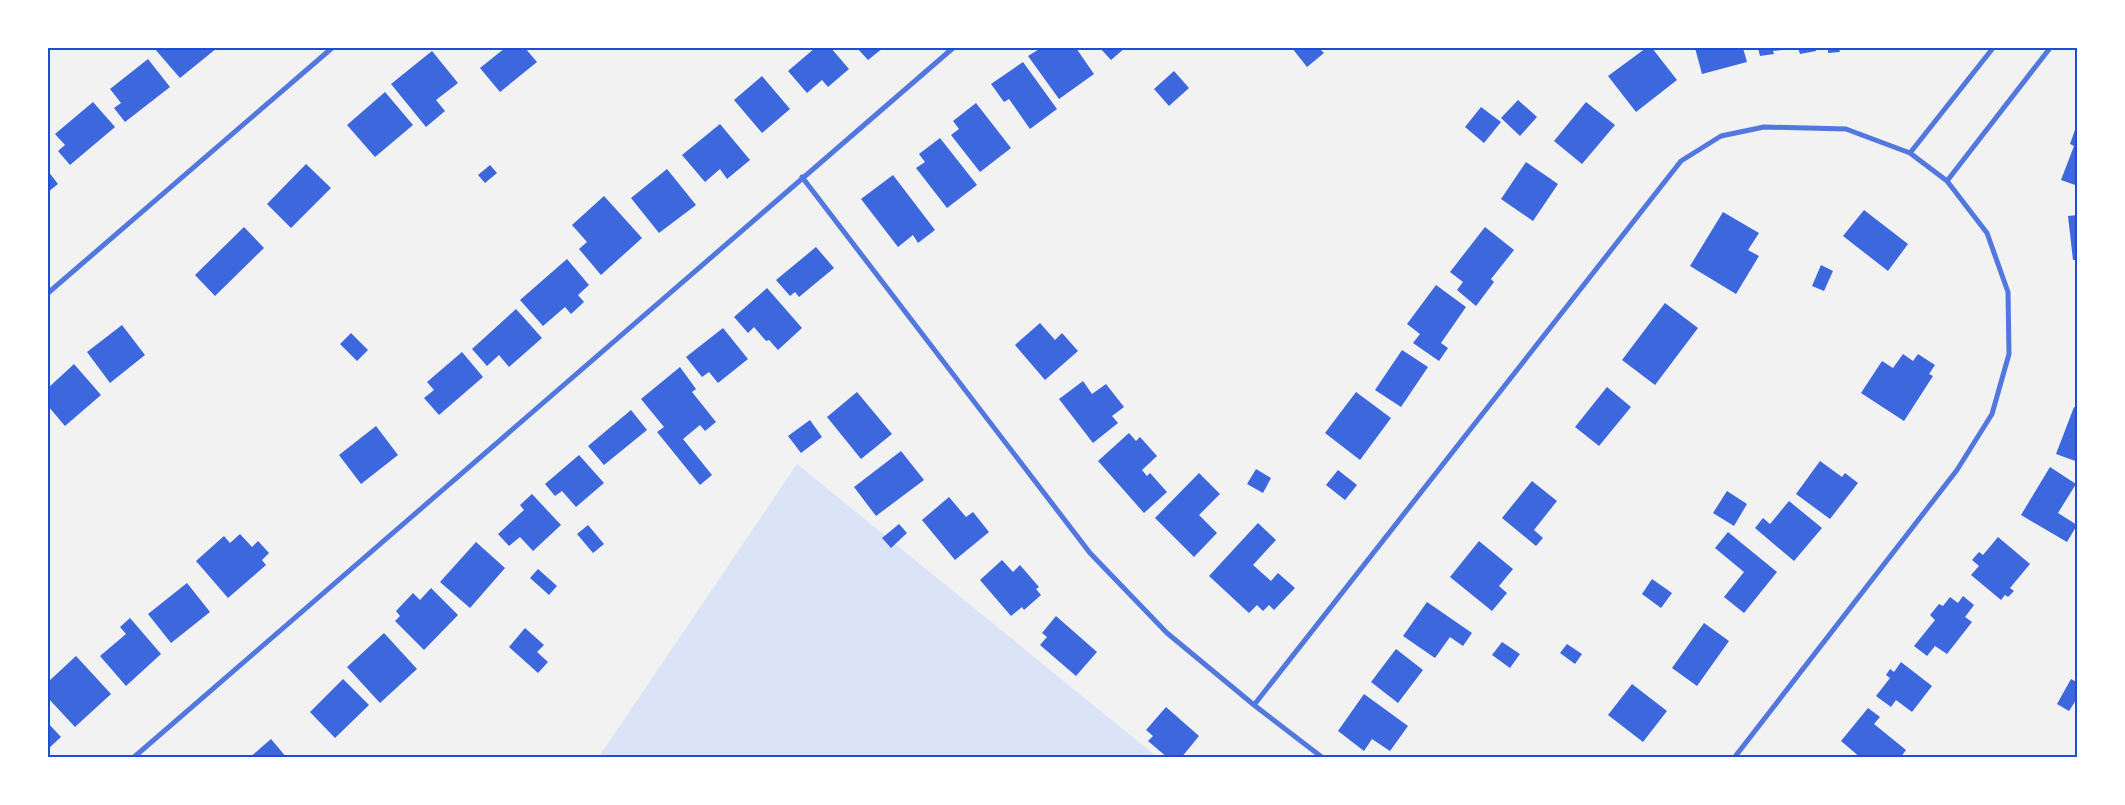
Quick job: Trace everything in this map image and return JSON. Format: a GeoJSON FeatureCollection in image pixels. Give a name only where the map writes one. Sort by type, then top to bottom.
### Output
{"type":"FeatureCollection","features":[{"type":"Feature","properties":{"kind":"street"},"geometry":{"type":"LineString","coordinates":[[48,293],[332,48]]}},
{"type":"Feature","properties":{"kind":"street"},"geometry":{"type":"LineString","coordinates":[[133,758],[953,48]]}},
{"type":"Feature","properties":{"kind":"street"},"geometry":{"type":"LineString","coordinates":[[1910,153],[1993,48]]}},
{"type":"Feature","properties":{"kind":"street"},"geometry":{"type":"LineString","coordinates":[[1947,181],[2050,48]]}},
{"type":"Feature","properties":{"kind":"street"},"geometry":{"type":"LineString","coordinates":[[1254,706],[1681,161],[1721,136],[1764,127],[1846,129],[1910,153],[1947,181],[1987,233],[2008,292],[2009,354],[1992,414],[1957,470],[1734,758]]}},
{"type":"Feature","properties":{"kind":"street"},"geometry":{"type":"LineString","coordinates":[[802,177],[1090,553],[1167,634],[1254,706],[1323,758]]}},
{"type":"Feature","properties":{"kind":"shaded area"},"geometry":{"type":"Polygon","coordinates":[[[797,464],[1157,757],[598,758],[797,464]]]}},
{"type":"Feature","properties":{"kind":"building"},"geometry":{"type":"Polygon","coordinates":[[[154,48],[217,48],[180,78],[154,48]]]}},
{"type":"Feature","properties":{"kind":"building"},"geometry":{"type":"Polygon","coordinates":[[[505,48],[525,48],[537,62],[500,92],[480,68],[505,48]]]}},
{"type":"Feature","properties":{"kind":"building"},"geometry":{"type":"Polygon","coordinates":[[[815,48],[831,48],[849,69],[828,87],[822,80],[807,93],[788,71],[815,48]]]}},
{"type":"Feature","properties":{"kind":"building"},"geometry":{"type":"Polygon","coordinates":[[[857,48],[883,48],[868,60],[857,48]]]}},
{"type":"Feature","properties":{"kind":"building"},"geometry":{"type":"Polygon","coordinates":[[[1041,48],[1076,48],[1094,74],[1059,99],[1028,56],[1041,48]]]}},
{"type":"Feature","properties":{"kind":"building"},"geometry":{"type":"Polygon","coordinates":[[[1100,48],[1125,48],[1111,60],[1100,48]]]}},
{"type":"Feature","properties":{"kind":"building"},"geometry":{"type":"Polygon","coordinates":[[[1292,48],[1319,48],[1324,53],[1307,67],[1292,48]]]}},
{"type":"Feature","properties":{"kind":"building"},"geometry":{"type":"Polygon","coordinates":[[[1646,48],[1652,48],[1677,80],[1636,112],[1608,76],[1646,48]]]}},
{"type":"Feature","properties":{"kind":"building"},"geometry":{"type":"Polygon","coordinates":[[[1695,48],[1743,48],[1747,62],[1702,74],[1695,48]]]}},
{"type":"Feature","properties":{"kind":"building"},"geometry":{"type":"Polygon","coordinates":[[[1758,48],[1790,49],[1773,51],[1774,54],[1760,56],[1758,48]]]}},
{"type":"Feature","properties":{"kind":"building"},"geometry":{"type":"Polygon","coordinates":[[[1798,48],[1816,48],[1816,51],[1800,54],[1798,48]]]}},
{"type":"Feature","properties":{"kind":"building"},"geometry":{"type":"Polygon","coordinates":[[[1828,48],[1839,48],[1840,52],[1828,53],[1828,48]]]}},
{"type":"Feature","properties":{"kind":"building"},"geometry":{"type":"Polygon","coordinates":[[[432,51],[458,83],[436,100],[445,111],[426,127],[391,84],[432,51]]]}},
{"type":"Feature","properties":{"kind":"building"},"geometry":{"type":"Polygon","coordinates":[[[148,59],[170,87],[125,122],[114,108],[121,103],[110,89],[148,59]]]}},
{"type":"Feature","properties":{"kind":"building"},"geometry":{"type":"Polygon","coordinates":[[[1023,62],[1057,109],[1030,129],[1009,99],[1004,102],[991,84],[1023,62]]]}},
{"type":"Feature","properties":{"kind":"building"},"geometry":{"type":"Polygon","coordinates":[[[1174,71],[1189,88],[1169,106],[1154,89],[1174,71]]]}},
{"type":"Feature","properties":{"kind":"building"},"geometry":{"type":"Polygon","coordinates":[[[762,76],[790,109],[762,133],[734,100],[762,76]]]}},
{"type":"Feature","properties":{"kind":"building"},"geometry":{"type":"Polygon","coordinates":[[[385,92],[413,125],[375,157],[347,125],[385,92]]]}},
{"type":"Feature","properties":{"kind":"building"},"geometry":{"type":"Polygon","coordinates":[[[1518,100],[1537,117],[1520,136],[1501,118],[1518,100]]]}},
{"type":"Feature","properties":{"kind":"building"},"geometry":{"type":"Polygon","coordinates":[[[93,102],[115,127],[70,165],[58,151],[65,145],[55,134],[93,102]]]}},
{"type":"Feature","properties":{"kind":"building"},"geometry":{"type":"Polygon","coordinates":[[[1586,102],[1615,125],[1582,164],[1554,141],[1586,102]]]}},
{"type":"Feature","properties":{"kind":"building"},"geometry":{"type":"Polygon","coordinates":[[[976,103],[1011,148],[980,172],[951,135],[959,129],[953,121],[976,103]]]}},
{"type":"Feature","properties":{"kind":"building"},"geometry":{"type":"Polygon","coordinates":[[[1481,107],[1501,122],[1484,143],[1465,127],[1481,107]]]}},
{"type":"Feature","properties":{"kind":"building"},"geometry":{"type":"Polygon","coordinates":[[[720,124],[750,160],[727,179],[720,169],[705,182],[682,155],[720,124]]]}},
{"type":"Feature","properties":{"kind":"building"},"geometry":{"type":"Polygon","coordinates":[[[2077,124],[2078,186],[2061,180],[2074,146],[2070,144],[2077,124]]]}},
{"type":"Feature","properties":{"kind":"building"},"geometry":{"type":"Polygon","coordinates":[[[940,138],[977,185],[947,208],[916,168],[925,162],[919,154],[940,138]]]}},
{"type":"Feature","properties":{"kind":"building"},"geometry":{"type":"Polygon","coordinates":[[[1526,162],[1558,184],[1533,221],[1501,199],[1526,162]]]}},
{"type":"Feature","properties":{"kind":"building"},"geometry":{"type":"Polygon","coordinates":[[[306,164],[331,188],[291,228],[267,204],[306,164]]]}},
{"type":"Feature","properties":{"kind":"building"},"geometry":{"type":"Polygon","coordinates":[[[490,165],[497,173],[485,183],[478,175],[490,165]]]}},
{"type":"Feature","properties":{"kind":"building"},"geometry":{"type":"Polygon","coordinates":[[[667,169],[696,205],[659,233],[631,198],[667,169]]]}},
{"type":"Feature","properties":{"kind":"building"},"geometry":{"type":"Polygon","coordinates":[[[48,171],[58,184],[48,192],[48,171]]]}},
{"type":"Feature","properties":{"kind":"building"},"geometry":{"type":"Polygon","coordinates":[[[893,175],[935,230],[918,243],[913,235],[898,247],[861,199],[893,175]]]}},
{"type":"Feature","properties":{"kind":"building"},"geometry":{"type":"Polygon","coordinates":[[[604,196],[642,238],[601,275],[579,249],[587,242],[572,225],[604,196]]]}},
{"type":"Feature","properties":{"kind":"building"},"geometry":{"type":"Polygon","coordinates":[[[1864,210],[1908,244],[1888,271],[1843,236],[1864,210]]]}},
{"type":"Feature","properties":{"kind":"building"},"geometry":{"type":"Polygon","coordinates":[[[1723,212],[1759,233],[1748,250],[1759,256],[1736,294],[1690,266],[1723,212]]]}},
{"type":"Feature","properties":{"kind":"building"},"geometry":{"type":"Polygon","coordinates":[[[2078,215],[2078,260],[2073,260],[2068,216],[2078,215]]]}},
{"type":"Feature","properties":{"kind":"building"},"geometry":{"type":"Polygon","coordinates":[[[244,227],[264,248],[215,296],[195,275],[244,227]]]}},
{"type":"Feature","properties":{"kind":"building"},"geometry":{"type":"Polygon","coordinates":[[[1485,227],[1514,250],[1491,279],[1494,282],[1476,306],[1457,290],[1463,282],[1450,272],[1485,227]]]}},
{"type":"Feature","properties":{"kind":"building"},"geometry":{"type":"Polygon","coordinates":[[[816,247],[834,268],[799,297],[795,292],[790,296],[776,280],[816,247]]]}},
{"type":"Feature","properties":{"kind":"building"},"geometry":{"type":"Polygon","coordinates":[[[567,259],[589,285],[578,295],[584,302],[571,314],[565,307],[543,326],[520,300],[567,259]]]}},
{"type":"Feature","properties":{"kind":"building"},"geometry":{"type":"Polygon","coordinates":[[[1821,265],[1833,271],[1824,291],[1812,286],[1821,265]]]}},
{"type":"Feature","properties":{"kind":"building"},"geometry":{"type":"Polygon","coordinates":[[[1436,285],[1466,307],[1441,343],[1448,348],[1439,361],[1413,343],[1420,334],[1407,324],[1436,285]]]}},
{"type":"Feature","properties":{"kind":"building"},"geometry":{"type":"Polygon","coordinates":[[[767,288],[802,328],[778,350],[769,340],[766,341],[754,327],[748,333],[734,317],[767,288]]]}},
{"type":"Feature","properties":{"kind":"building"},"geometry":{"type":"Polygon","coordinates":[[[1665,303],[1698,328],[1655,385],[1622,360],[1665,303]]]}},
{"type":"Feature","properties":{"kind":"building"},"geometry":{"type":"Polygon","coordinates":[[[516,309],[542,338],[509,367],[499,355],[487,366],[472,349],[516,309]]]}},
{"type":"Feature","properties":{"kind":"building"},"geometry":{"type":"Polygon","coordinates":[[[1040,323],[1055,340],[1062,333],[1078,351],[1045,380],[1015,345],[1040,323]]]}},
{"type":"Feature","properties":{"kind":"building"},"geometry":{"type":"Polygon","coordinates":[[[122,325],[145,355],[110,383],[87,352],[122,325]]]}},
{"type":"Feature","properties":{"kind":"building"},"geometry":{"type":"Polygon","coordinates":[[[723,328],[748,359],[718,383],[709,372],[702,377],[686,357],[723,328]]]}},
{"type":"Feature","properties":{"kind":"building"},"geometry":{"type":"Polygon","coordinates":[[[351,333],[368,350],[357,361],[340,344],[351,333]]]}},
{"type":"Feature","properties":{"kind":"building"},"geometry":{"type":"Polygon","coordinates":[[[1402,350],[1428,367],[1401,407],[1375,390],[1402,350]]]}},
{"type":"Feature","properties":{"kind":"building"},"geometry":{"type":"Polygon","coordinates":[[[462,352],[483,377],[439,415],[424,398],[434,390],[427,382],[462,352]]]}},
{"type":"Feature","properties":{"kind":"building"},"geometry":{"type":"Polygon","coordinates":[[[1903,354],[1913,361],[1918,354],[1935,365],[1929,374],[1933,376],[1904,421],[1861,393],[1882,361],[1893,368],[1903,354]]]}},
{"type":"Feature","properties":{"kind":"building"},"geometry":{"type":"Polygon","coordinates":[[[74,364],[101,395],[65,426],[48,406],[48,388],[74,364]]]}},
{"type":"Feature","properties":{"kind":"building"},"geometry":{"type":"Polygon","coordinates":[[[680,367],[696,389],[692,392],[716,422],[705,431],[700,425],[683,439],[712,475],[700,485],[657,432],[664,427],[641,399],[680,367]]]}},
{"type":"Feature","properties":{"kind":"building"},"geometry":{"type":"Polygon","coordinates":[[[1083,381],[1092,394],[1106,384],[1124,407],[1112,416],[1118,423],[1093,443],[1059,399],[1083,381]]]}},
{"type":"Feature","properties":{"kind":"building"},"geometry":{"type":"Polygon","coordinates":[[[1607,387],[1631,407],[1599,446],[1575,427],[1607,387]]]}},
{"type":"Feature","properties":{"kind":"building"},"geometry":{"type":"Polygon","coordinates":[[[857,392],[892,434],[861,459],[827,417],[857,392]]]}},
{"type":"Feature","properties":{"kind":"building"},"geometry":{"type":"Polygon","coordinates":[[[1356,392],[1391,418],[1360,460],[1325,433],[1356,392]]]}},
{"type":"Feature","properties":{"kind":"building"},"geometry":{"type":"Polygon","coordinates":[[[2074,407],[2078,408],[2078,462],[2056,454],[2074,407]]]}},
{"type":"Feature","properties":{"kind":"building"},"geometry":{"type":"Polygon","coordinates":[[[631,410],[647,430],[604,465],[588,446],[631,410]]]}},
{"type":"Feature","properties":{"kind":"building"},"geometry":{"type":"Polygon","coordinates":[[[810,420],[822,437],[801,453],[788,436],[810,420]]]}},
{"type":"Feature","properties":{"kind":"building"},"geometry":{"type":"Polygon","coordinates":[[[376,426],[398,455],[361,484],[339,455],[376,426]]]}},
{"type":"Feature","properties":{"kind":"building"},"geometry":{"type":"Polygon","coordinates":[[[1129,433],[1136,441],[1140,437],[1157,456],[1142,470],[1147,476],[1150,473],[1167,492],[1144,513],[1098,461],[1129,433]]]}},
{"type":"Feature","properties":{"kind":"building"},"geometry":{"type":"Polygon","coordinates":[[[901,451],[924,480],[876,516],[854,487],[901,451]]]}},
{"type":"Feature","properties":{"kind":"building"},"geometry":{"type":"Polygon","coordinates":[[[579,455],[604,483],[576,507],[562,491],[555,496],[545,484],[579,455]]]}},
{"type":"Feature","properties":{"kind":"building"},"geometry":{"type":"Polygon","coordinates":[[[1820,461],[1842,477],[1845,473],[1858,483],[1830,519],[1796,494],[1820,461]]]}},
{"type":"Feature","properties":{"kind":"building"},"geometry":{"type":"Polygon","coordinates":[[[2050,467],[2076,484],[2058,513],[2077,525],[2067,542],[2021,515],[2050,467]]]}},
{"type":"Feature","properties":{"kind":"building"},"geometry":{"type":"Polygon","coordinates":[[[1256,469],[1271,478],[1263,493],[1247,484],[1256,469]]]}},
{"type":"Feature","properties":{"kind":"building"},"geometry":{"type":"Polygon","coordinates":[[[1338,470],[1357,485],[1345,500],[1326,485],[1338,470]]]}},
{"type":"Feature","properties":{"kind":"building"},"geometry":{"type":"Polygon","coordinates":[[[1199,473],[1220,494],[1199,515],[1217,533],[1194,557],[1155,518],[1199,473]]]}},
{"type":"Feature","properties":{"kind":"building"},"geometry":{"type":"Polygon","coordinates":[[[1532,481],[1557,501],[1534,530],[1543,538],[1536,546],[1502,518],[1532,481]]]}},
{"type":"Feature","properties":{"kind":"building"},"geometry":{"type":"Polygon","coordinates":[[[1727,491],[1747,504],[1734,526],[1713,513],[1727,491]]]}},
{"type":"Feature","properties":{"kind":"building"},"geometry":{"type":"Polygon","coordinates":[[[532,494],[561,525],[533,551],[520,537],[509,546],[498,534],[524,510],[520,505],[532,494]]]}},
{"type":"Feature","properties":{"kind":"building"},"geometry":{"type":"Polygon","coordinates":[[[949,497],[966,517],[973,512],[989,532],[955,560],[922,520],[949,497]]]}},
{"type":"Feature","properties":{"kind":"building"},"geometry":{"type":"Polygon","coordinates":[[[1789,501],[1822,528],[1794,561],[1755,528],[1763,518],[1770,524],[1789,501]]]}},
{"type":"Feature","properties":{"kind":"building"},"geometry":{"type":"Polygon","coordinates":[[[1258,523],[1276,540],[1253,565],[1271,581],[1278,573],[1295,588],[1274,610],[1269,605],[1263,611],[1257,605],[1249,613],[1209,576],[1258,523]]]}},
{"type":"Feature","properties":{"kind":"building"},"geometry":{"type":"Polygon","coordinates":[[[899,524],[907,533],[891,548],[882,538],[899,524]]]}},
{"type":"Feature","properties":{"kind":"building"},"geometry":{"type":"Polygon","coordinates":[[[588,525],[604,544],[593,553],[577,534],[588,525]]]}},
{"type":"Feature","properties":{"kind":"building"},"geometry":{"type":"Polygon","coordinates":[[[1728,532],[1777,572],[1744,613],[1724,597],[1744,572],[1715,548],[1728,532]]]}},
{"type":"Feature","properties":{"kind":"building"},"geometry":{"type":"Polygon","coordinates":[[[240,534],[252,547],[258,541],[269,553],[262,560],[266,565],[228,598],[196,561],[224,536],[230,543],[240,534]]]}},
{"type":"Feature","properties":{"kind":"building"},"geometry":{"type":"Polygon","coordinates":[[[1998,537],[2030,564],[2010,588],[2014,591],[2008,597],[2005,595],[2001,600],[1971,575],[1979,566],[1972,560],[1979,552],[1983,555],[1998,537]]]}},
{"type":"Feature","properties":{"kind":"building"},"geometry":{"type":"Polygon","coordinates":[[[1479,541],[1513,569],[1499,586],[1507,593],[1492,611],[1450,577],[1479,541]]]}},
{"type":"Feature","properties":{"kind":"building"},"geometry":{"type":"Polygon","coordinates":[[[476,542],[505,568],[470,608],[440,582],[476,542]]]}},
{"type":"Feature","properties":{"kind":"building"},"geometry":{"type":"Polygon","coordinates":[[[1002,560],[1013,572],[1020,565],[1039,587],[1036,589],[1041,595],[1024,610],[1022,607],[1011,616],[980,580],[1002,560]]]}},
{"type":"Feature","properties":{"kind":"building"},"geometry":{"type":"Polygon","coordinates":[[[538,569],[557,586],[549,595],[530,578],[538,569]]]}},
{"type":"Feature","properties":{"kind":"building"},"geometry":{"type":"Polygon","coordinates":[[[1652,579],[1672,593],[1661,608],[1642,594],[1652,579]]]}},
{"type":"Feature","properties":{"kind":"building"},"geometry":{"type":"Polygon","coordinates":[[[187,583],[210,612],[171,643],[148,614],[187,583]]]}},
{"type":"Feature","properties":{"kind":"building"},"geometry":{"type":"Polygon","coordinates":[[[431,588],[458,615],[424,650],[395,621],[400,616],[396,611],[413,593],[420,600],[431,588]]]}},
{"type":"Feature","properties":{"kind":"building"},"geometry":{"type":"Polygon","coordinates":[[[1963,596],[1974,605],[1965,617],[1972,622],[1947,654],[1935,646],[1927,656],[1914,646],[1935,620],[1930,615],[1939,604],[1943,606],[1950,597],[1958,603],[1963,596]]]}},
{"type":"Feature","properties":{"kind":"building"},"geometry":{"type":"Polygon","coordinates":[[[1427,602],[1472,633],[1463,646],[1450,637],[1435,658],[1403,636],[1427,602]]]}},
{"type":"Feature","properties":{"kind":"building"},"geometry":{"type":"Polygon","coordinates":[[[1056,616],[1097,652],[1076,676],[1040,645],[1047,637],[1042,633],[1056,616]]]}},
{"type":"Feature","properties":{"kind":"building"},"geometry":{"type":"Polygon","coordinates":[[[130,618],[161,654],[126,686],[100,656],[126,634],[120,627],[130,618]]]}},
{"type":"Feature","properties":{"kind":"building"},"geometry":{"type":"Polygon","coordinates":[[[1704,623],[1729,641],[1697,686],[1672,668],[1704,623]]]}},
{"type":"Feature","properties":{"kind":"building"},"geometry":{"type":"Polygon","coordinates":[[[525,628],[544,645],[537,652],[548,662],[538,673],[509,647],[525,628]]]}},
{"type":"Feature","properties":{"kind":"building"},"geometry":{"type":"Polygon","coordinates":[[[384,633],[417,669],[380,703],[347,667],[384,633]]]}},
{"type":"Feature","properties":{"kind":"building"},"geometry":{"type":"Polygon","coordinates":[[[1502,642],[1520,654],[1510,668],[1492,655],[1502,642]]]}},
{"type":"Feature","properties":{"kind":"building"},"geometry":{"type":"Polygon","coordinates":[[[1567,644],[1582,654],[1575,664],[1560,653],[1567,644]]]}},
{"type":"Feature","properties":{"kind":"building"},"geometry":{"type":"Polygon","coordinates":[[[1396,649],[1423,670],[1398,703],[1371,682],[1396,649]]]}},
{"type":"Feature","properties":{"kind":"building"},"geometry":{"type":"Polygon","coordinates":[[[76,656],[111,694],[75,727],[48,698],[48,682],[76,656]]]}},
{"type":"Feature","properties":{"kind":"building"},"geometry":{"type":"Polygon","coordinates":[[[1901,662],[1932,686],[1912,712],[1896,700],[1891,707],[1876,696],[1890,678],[1886,675],[1890,669],[1894,672],[1901,662]]]}},
{"type":"Feature","properties":{"kind":"building"},"geometry":{"type":"Polygon","coordinates":[[[343,679],[369,705],[335,738],[310,712],[343,679]]]}},
{"type":"Feature","properties":{"kind":"building"},"geometry":{"type":"Polygon","coordinates":[[[2071,679],[2078,683],[2078,697],[2069,711],[2057,704],[2071,679]]]}},
{"type":"Feature","properties":{"kind":"building"},"geometry":{"type":"Polygon","coordinates":[[[1632,684],[1667,711],[1643,742],[1608,715],[1632,684]]]}},
{"type":"Feature","properties":{"kind":"building"},"geometry":{"type":"Polygon","coordinates":[[[1364,694],[1408,726],[1390,751],[1372,739],[1364,751],[1338,731],[1364,694]]]}},
{"type":"Feature","properties":{"kind":"building"},"geometry":{"type":"Polygon","coordinates":[[[1166,707],[1199,736],[1181,758],[1168,758],[1148,741],[1153,736],[1146,730],[1166,707]]]}},
{"type":"Feature","properties":{"kind":"building"},"geometry":{"type":"Polygon","coordinates":[[[1868,708],[1880,717],[1874,724],[1906,750],[1900,758],[1861,758],[1841,741],[1868,708]]]}},
{"type":"Feature","properties":{"kind":"building"},"geometry":{"type":"Polygon","coordinates":[[[48,723],[61,737],[48,749],[48,723]]]}},
{"type":"Feature","properties":{"kind":"building"},"geometry":{"type":"Polygon","coordinates":[[[271,739],[287,758],[249,758],[271,739]]]}}]}
